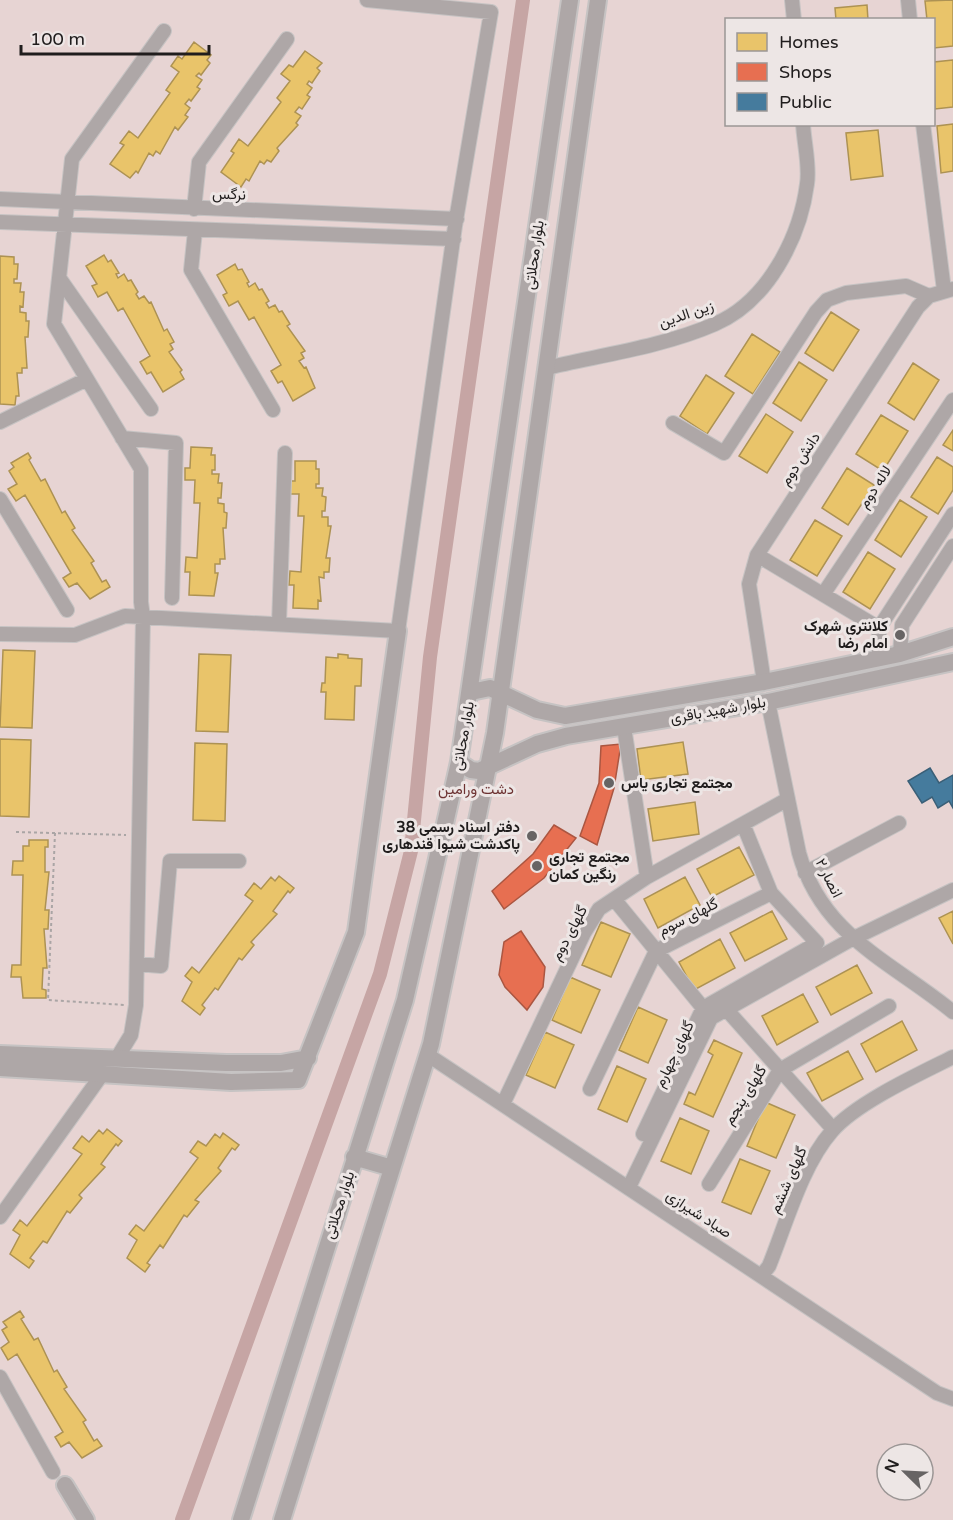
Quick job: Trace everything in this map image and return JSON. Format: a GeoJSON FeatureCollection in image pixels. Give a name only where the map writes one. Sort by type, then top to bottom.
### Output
{"type":"FeatureCollection","features":[{"type":"Feature","properties":{"kind":"street"},"geometry":{"type":"LineString","coordinates":[[0,1068],[103,1072],[231,1082],[298,1080],[356,932],[454,239],[490,12],[367,0]]}},
{"type":"Feature","properties":{"kind":"street","name":"بلوار محلاتی"},"geometry":{"type":"LineString","coordinates":[[241,1520],[405,1000],[459,762],[570,0]]}},
{"type":"Feature","properties":{"kind":"street","name":"بلوار محلاتی"},"geometry":{"type":"LineString","coordinates":[[282,1520],[428,1055],[501,695],[597,0]]}},
{"type":"Feature","properties":{"kind":"street"},"geometry":{"type":"LineString","coordinates":[[792,0],[794,18]]}},
{"type":"Feature","properties":{"kind":"street"},"geometry":{"type":"LineString","coordinates":[[908,0],[910,18]]}},
{"type":"Feature","properties":{"kind":"street"},"geometry":{"type":"LineString","coordinates":[[117,1058],[131,1035],[136,1005],[141,835],[143,617],[141,470],[54,324],[72,159],[164,32]]}},
{"type":"Feature","properties":{"kind":"street"},"geometry":{"type":"LineString","coordinates":[[194,209],[199,162],[287,39]]}},
{"type":"Feature","properties":{"kind":"street","name":"زین الدین"},"geometry":{"type":"LineString","coordinates":[[546,368],[678,337],[717,324],[749,302],[776,270],[795,231],[807,183],[802,126]]}},
{"type":"Feature","properties":{"kind":"street"},"geometry":{"type":"LineString","coordinates":[[923,126],[949,290]]}},
{"type":"Feature","properties":{"kind":"street","name":"نرگس"},"geometry":{"type":"LineString","coordinates":[[0,199],[457,219]]}},
{"type":"Feature","properties":{"kind":"street"},"geometry":{"type":"LineString","coordinates":[[0,222],[454,239]]}},
{"type":"Feature","properties":{"kind":"street"},"geometry":{"type":"LineString","coordinates":[[195,231],[191,270],[273,410]]}},
{"type":"Feature","properties":{"kind":"street"},"geometry":{"type":"LineString","coordinates":[[60,279],[151,409]]}},
{"type":"Feature","properties":{"kind":"street"},"geometry":{"type":"LineString","coordinates":[[673,423],[724,453],[816,312],[827,300],[846,293],[894,286],[913,288],[929,296]]}},
{"type":"Feature","properties":{"kind":"street","name":"دانش دوم"},"geometry":{"type":"LineString","coordinates":[[764,682],[749,584],[758,555],[918,307],[929,296],[949,290]]}},
{"type":"Feature","properties":{"kind":"street"},"geometry":{"type":"LineString","coordinates":[[0,423],[87,379]]}},
{"type":"Feature","properties":{"kind":"street","name":"لاله دوم"},"geometry":{"type":"LineString","coordinates":[[824,593],[953,400]]}},
{"type":"Feature","properties":{"kind":"street"},"geometry":{"type":"LineString","coordinates":[[122,438],[176,442],[172,598]]}},
{"type":"Feature","properties":{"kind":"street"},"geometry":{"type":"LineString","coordinates":[[279,624],[285,453]]}},
{"type":"Feature","properties":{"kind":"street"},"geometry":{"type":"LineString","coordinates":[[0,499],[67,610]]}},
{"type":"Feature","properties":{"kind":"street"},"geometry":{"type":"LineString","coordinates":[[879,658],[879,628],[953,514]]}},
{"type":"Feature","properties":{"kind":"street"},"geometry":{"type":"LineString","coordinates":[[900,654],[902,625],[953,546]]}},
{"type":"Feature","properties":{"kind":"street"},"geometry":{"type":"LineString","coordinates":[[758,555],[879,628]]}},
{"type":"Feature","properties":{"kind":"street"},"geometry":{"type":"LineString","coordinates":[[0,634],[75,635],[125,616],[398,631]]}},
{"type":"Feature","properties":{"kind":"street","name":"بلوار شهید باقری"},"geometry":{"type":"LineString","coordinates":[[471,692],[490,688],[537,710],[565,716],[764,682],[900,654],[953,637]]}},
{"type":"Feature","properties":{"kind":"street","name":"بلوار شهید باقری"},"geometry":{"type":"LineString","coordinates":[[486,767],[537,744],[566,736],[768,702],[953,662]]}},
{"type":"Feature","properties":{"kind":"street"},"geometry":{"type":"LineString","coordinates":[[764,682],[768,702]]}},
{"type":"Feature","properties":{"kind":"street","name":"انصار ۲"},"geometry":{"type":"LineString","coordinates":[[768,702],[805,873],[816,897],[852,939],[953,1012]]}},
{"type":"Feature","properties":{"kind":"street"},"geometry":{"type":"LineString","coordinates":[[624,727],[647,877]]}},
{"type":"Feature","properties":{"kind":"street"},"geometry":{"type":"LineString","coordinates":[[459,762],[471,770],[479,771],[486,767]]}},
{"type":"Feature","properties":{"kind":"street","name":"گلهای دوم"},"geometry":{"type":"LineString","coordinates":[[503,1104],[584,933],[599,909],[647,877],[788,799]]}},
{"type":"Feature","properties":{"kind":"street"},"geometry":{"type":"LineString","coordinates":[[805,873],[900,823]]}},
{"type":"Feature","properties":{"kind":"street"},"geometry":{"type":"LineString","coordinates":[[643,1134],[703,1008],[817,942],[771,892],[744,824]]}},
{"type":"Feature","properties":{"kind":"street"},"geometry":{"type":"LineString","coordinates":[[137,964],[161,966],[170,861],[239,861]]}},
{"type":"Feature","properties":{"kind":"street","name":"گلهای چهارم"},"geometry":{"type":"LineString","coordinates":[[629,1187],[711,1018],[852,939],[953,890]]}},
{"type":"Feature","properties":{"kind":"street","name":"گلهای سوم"},"geometry":{"type":"LineString","coordinates":[[590,1089],[656,951],[771,892]]}},
{"type":"Feature","properties":{"kind":"street"},"geometry":{"type":"LineString","coordinates":[[614,899],[703,1008]]}},
{"type":"Feature","properties":{"kind":"street","name":"گلهای پنجم"},"geometry":{"type":"LineString","coordinates":[[708,1184],[780,1070],[889,1006]]}},
{"type":"Feature","properties":{"kind":"street"},"geometry":{"type":"LineString","coordinates":[[726,1009],[833,1129]]}},
{"type":"Feature","properties":{"kind":"street"},"geometry":{"type":"LineString","coordinates":[[0,1054],[281,1063],[308,1058]]}},
{"type":"Feature","properties":{"kind":"street","name":"صیاد شیرازی"},"geometry":{"type":"LineString","coordinates":[[428,1055],[937,1393],[953,1399]]}},
{"type":"Feature","properties":{"kind":"street","name":"گلهای ششم"},"geometry":{"type":"LineString","coordinates":[[762,1275],[769,1266],[815,1154],[833,1129],[855,1111],[953,1057]]}},
{"type":"Feature","properties":{"kind":"street"},"geometry":{"type":"LineString","coordinates":[[0,1217],[103,1072]]}},
{"type":"Feature","properties":{"kind":"street"},"geometry":{"type":"LineString","coordinates":[[354,1157],[392,1168]]}},
{"type":"Feature","properties":{"kind":"street"},"geometry":{"type":"LineString","coordinates":[[0,1377],[53,1472]]}},
{"type":"Feature","properties":{"kind":"street"},"geometry":{"type":"LineString","coordinates":[[65,1485],[86,1520]]}},
{"type":"Feature","properties":{"kind":"path"},"geometry":{"type":"LineString","coordinates":[[16,832],[141,835]]}},
{"type":"Feature","properties":{"kind":"path"},"geometry":{"type":"LineString","coordinates":[[55,833],[48,1000],[136,1005]]}},
{"type":"Feature","properties":{"kind":"green space","name":"دشت ورامین"},"geometry":{"type":"Polygon","coordinates":[[[0,0],[953,0],[953,1520],[0,1520],[0,0]]]}},
{"type":"Feature","properties":{"kind":"building: Homes"},"geometry":{"type":"Polygon","coordinates":[[[953,0],[953,46],[935,48],[935,18],[927,18],[925,1],[953,0]]]}},
{"type":"Feature","properties":{"kind":"building: Homes"},"geometry":{"type":"Polygon","coordinates":[[[867,5],[868,18],[836,18],[835,8],[867,5]]]}},
{"type":"Feature","properties":{"kind":"building: Homes"},"geometry":{"type":"Polygon","coordinates":[[[194,42],[211,55],[207,60],[210,63],[201,75],[199,73],[196,76],[202,80],[197,87],[200,89],[191,101],[189,99],[185,104],[190,108],[185,115],[188,117],[178,130],[175,127],[160,154],[156,151],[153,156],[149,153],[138,173],[136,171],[130,178],[110,164],[124,145],[120,143],[129,131],[138,138],[170,93],[166,90],[179,72],[171,66],[178,56],[182,59],[194,42]]]}},
{"type":"Feature","properties":{"kind":"building: Homes"},"geometry":{"type":"Polygon","coordinates":[[[305,51],[322,63],[317,68],[320,71],[312,83],[309,81],[307,84],[312,88],[307,95],[310,97],[302,109],[299,107],[295,112],[301,116],[296,123],[298,125],[277,148],[279,151],[271,162],[267,160],[264,164],[260,161],[249,181],[246,179],[241,187],[221,172],[234,153],[231,151],[239,139],[248,146],[281,102],[277,98],[290,81],[281,74],[289,65],[293,67],[305,51]]]}},
{"type":"Feature","properties":{"kind":"building: Homes"},"geometry":{"type":"Polygon","coordinates":[[[953,60],[953,107],[935,109],[935,62],[953,60]]]}},
{"type":"Feature","properties":{"kind":"building: Homes"},"geometry":{"type":"Polygon","coordinates":[[[953,124],[953,171],[941,173],[937,126],[953,124]]]}},
{"type":"Feature","properties":{"kind":"building: Homes"},"geometry":{"type":"Polygon","coordinates":[[[878,130],[883,176],[851,180],[846,133],[878,130]]]}},
{"type":"Feature","properties":{"kind":"building: Homes"},"geometry":{"type":"Polygon","coordinates":[[[104,255],[108,262],[111,260],[119,273],[116,274],[118,278],[124,274],[128,281],[131,280],[139,299],[144,296],[149,303],[151,302],[164,331],[167,329],[174,342],[170,344],[173,349],[169,352],[182,370],[180,372],[184,379],[163,392],[151,372],[147,374],[140,362],[150,356],[123,308],[118,311],[107,292],[98,297],[92,286],[97,284],[86,266],[104,255]]]}},
{"type":"Feature","properties":{"kind":"building: Homes"},"geometry":{"type":"Polygon","coordinates":[[[0,256],[14,257],[14,264],[18,264],[17,279],[14,279],[14,283],[21,283],[20,292],[24,292],[23,307],[20,306],[20,312],[26,313],[26,321],[29,321],[28,337],[25,337],[27,368],[22,368],[22,373],[17,373],[19,396],[16,396],[15,405],[0,404],[0,256]]]}},
{"type":"Feature","properties":{"kind":"building: Homes"},"geometry":{"type":"Polygon","coordinates":[[[235,264],[238,270],[242,269],[249,282],[247,283],[249,287],[255,283],[259,290],[262,289],[269,301],[266,303],[269,308],[275,305],[279,312],[282,311],[290,324],[287,326],[305,351],[301,353],[304,358],[299,361],[304,368],[306,367],[315,388],[293,401],[282,381],[278,383],[271,371],[281,365],[254,317],[249,320],[238,301],[229,306],[223,295],[227,293],[217,275],[235,264]]]}},
{"type":"Feature","properties":{"kind":"building: Homes"},"geometry":{"type":"Polygon","coordinates":[[[831,312],[859,330],[833,371],[805,353],[831,312]]]}},
{"type":"Feature","properties":{"kind":"building: Homes"},"geometry":{"type":"Polygon","coordinates":[[[752,334],[780,352],[753,394],[725,376],[752,334]]]}},
{"type":"Feature","properties":{"kind":"building: Homes"},"geometry":{"type":"Polygon","coordinates":[[[799,362],[827,380],[801,421],[773,403],[799,362]]]}},
{"type":"Feature","properties":{"kind":"building: Homes"},"geometry":{"type":"Polygon","coordinates":[[[913,363],[939,380],[914,420],[888,403],[913,363]]]}},
{"type":"Feature","properties":{"kind":"building: Homes"},"geometry":{"type":"Polygon","coordinates":[[[706,375],[734,393],[707,434],[680,416],[706,375]]]}},
{"type":"Feature","properties":{"kind":"building: Homes"},"geometry":{"type":"Polygon","coordinates":[[[766,414],[793,432],[767,473],[739,456],[766,414]]]}},
{"type":"Feature","properties":{"kind":"building: Homes"},"geometry":{"type":"Polygon","coordinates":[[[881,415],[908,431],[883,471],[856,454],[881,415]]]}},
{"type":"Feature","properties":{"kind":"building: Homes"},"geometry":{"type":"Polygon","coordinates":[[[953,430],[953,451],[943,445],[953,430]]]}},
{"type":"Feature","properties":{"kind":"building: Homes"},"geometry":{"type":"Polygon","coordinates":[[[191,447],[212,448],[211,455],[215,455],[215,470],[212,470],[212,474],[219,474],[218,483],[222,483],[221,498],[218,498],[218,503],[224,504],[224,512],[227,513],[226,528],[223,528],[225,559],[220,559],[220,564],[215,564],[215,573],[218,573],[214,596],[189,595],[190,572],[185,572],[186,557],[197,558],[200,503],[194,503],[195,480],[185,480],[185,468],[190,468],[191,447]]]}},
{"type":"Feature","properties":{"kind":"building: Homes"},"geometry":{"type":"Polygon","coordinates":[[[28,453],[31,458],[29,460],[41,481],[45,479],[62,513],[65,511],[75,528],[72,530],[94,561],[91,563],[102,582],[106,580],[110,587],[90,599],[77,583],[69,587],[63,578],[71,573],[25,495],[16,501],[8,489],[17,484],[9,471],[14,467],[11,463],[28,453]]]}},
{"type":"Feature","properties":{"kind":"building: Homes"},"geometry":{"type":"Polygon","coordinates":[[[937,457],[953,467],[953,490],[938,514],[911,497],[937,457]]]}},
{"type":"Feature","properties":{"kind":"building: Homes"},"geometry":{"type":"Polygon","coordinates":[[[295,461],[316,461],[316,469],[319,469],[319,484],[316,484],[316,488],[323,488],[322,496],[326,497],[322,517],[328,517],[328,526],[331,526],[326,558],[330,558],[329,572],[324,572],[324,578],[319,577],[321,601],[318,600],[318,609],[293,608],[294,585],[289,585],[290,571],[301,572],[304,516],[298,516],[299,494],[289,494],[289,481],[295,481],[295,461]]]}},
{"type":"Feature","properties":{"kind":"building: Homes"},"geometry":{"type":"Polygon","coordinates":[[[847,468],[874,485],[848,525],[822,508],[847,468]]]}},
{"type":"Feature","properties":{"kind":"building: Homes"},"geometry":{"type":"Polygon","coordinates":[[[900,500],[927,517],[901,557],[875,540],[900,500]]]}},
{"type":"Feature","properties":{"kind":"building: Homes"},"geometry":{"type":"Polygon","coordinates":[[[815,520],[842,536],[817,576],[790,560],[815,520]]]}},
{"type":"Feature","properties":{"kind":"building: Homes"},"geometry":{"type":"Polygon","coordinates":[[[868,552],[895,569],[870,609],[843,592],[868,552]]]}},
{"type":"Feature","properties":{"kind":"building: Homes"},"geometry":{"type":"Polygon","coordinates":[[[3,650],[35,651],[32,728],[0,727],[3,650]]]}},
{"type":"Feature","properties":{"kind":"building: Homes"},"geometry":{"type":"Polygon","coordinates":[[[199,654],[231,655],[228,732],[196,731],[199,654]]]}},
{"type":"Feature","properties":{"kind":"building: Homes"},"geometry":{"type":"Polygon","coordinates":[[[338,654],[348,655],[348,658],[362,659],[361,686],[355,686],[354,720],[325,719],[326,692],[321,692],[322,683],[325,683],[326,657],[338,658],[338,654]]]}},
{"type":"Feature","properties":{"kind":"building: Homes"},"geometry":{"type":"Polygon","coordinates":[[[0,739],[31,740],[29,817],[0,816],[0,739]]]}},
{"type":"Feature","properties":{"kind":"building: Homes"},"geometry":{"type":"Polygon","coordinates":[[[683,742],[688,774],[641,780],[637,749],[683,742]]]}},
{"type":"Feature","properties":{"kind":"building: Homes"},"geometry":{"type":"Polygon","coordinates":[[[195,743],[227,744],[225,821],[193,820],[195,743]]]}},
{"type":"Feature","properties":{"kind":"building: Homes"},"geometry":{"type":"Polygon","coordinates":[[[695,802],[699,834],[653,841],[648,809],[695,802]]]}},
{"type":"Feature","properties":{"kind":"building: Homes"},"geometry":{"type":"Polygon","coordinates":[[[29,840],[48,840],[48,847],[45,847],[45,872],[49,872],[45,910],[49,910],[48,929],[44,929],[47,968],[43,968],[42,989],[46,990],[46,998],[23,998],[21,977],[11,977],[12,965],[21,965],[23,875],[12,875],[13,861],[23,861],[23,846],[29,846],[29,840]]]}},
{"type":"Feature","properties":{"kind":"building: Homes"},"geometry":{"type":"Polygon","coordinates":[[[739,847],[754,875],[712,897],[697,869],[739,847]]]}},
{"type":"Feature","properties":{"kind":"building: Homes"},"geometry":{"type":"Polygon","coordinates":[[[279,876],[294,888],[290,893],[288,891],[273,911],[277,914],[251,942],[254,945],[242,960],[239,958],[218,990],[215,988],[202,1005],[205,1008],[200,1015],[182,1001],[192,982],[185,976],[192,967],[199,973],[253,901],[245,895],[254,883],[261,889],[271,877],[275,881],[279,876]]]}},
{"type":"Feature","properties":{"kind":"building: Homes"},"geometry":{"type":"Polygon","coordinates":[[[685,877],[700,905],[658,928],[644,899],[685,877]]]}},
{"type":"Feature","properties":{"kind":"building: Homes"},"geometry":{"type":"Polygon","coordinates":[[[772,911],[787,939],[745,961],[730,933],[772,911]]]}},
{"type":"Feature","properties":{"kind":"building: Homes"},"geometry":{"type":"Polygon","coordinates":[[[953,911],[953,944],[939,918],[953,911]]]}},
{"type":"Feature","properties":{"kind":"building: Homes"},"geometry":{"type":"Polygon","coordinates":[[[601,922],[630,934],[611,977],[582,965],[601,922]]]}},
{"type":"Feature","properties":{"kind":"building: Homes"},"geometry":{"type":"Polygon","coordinates":[[[720,939],[735,968],[694,990],[679,962],[720,939]]]}},
{"type":"Feature","properties":{"kind":"building: Homes"},"geometry":{"type":"Polygon","coordinates":[[[857,965],[872,993],[831,1015],[816,987],[857,965]]]}},
{"type":"Feature","properties":{"kind":"building: Homes"},"geometry":{"type":"Polygon","coordinates":[[[570,977],[600,990],[581,1033],[552,1020],[570,977]]]}},
{"type":"Feature","properties":{"kind":"building: Homes"},"geometry":{"type":"Polygon","coordinates":[[[803,994],[818,1022],[777,1045],[762,1016],[803,994]]]}},
{"type":"Feature","properties":{"kind":"building: Homes"},"geometry":{"type":"Polygon","coordinates":[[[638,1007],[667,1020],[648,1063],[619,1050],[638,1007]]]}},
{"type":"Feature","properties":{"kind":"building: Homes"},"geometry":{"type":"Polygon","coordinates":[[[902,1021],[917,1050],[876,1072],[861,1044],[902,1021]]]}},
{"type":"Feature","properties":{"kind":"building: Homes"},"geometry":{"type":"Polygon","coordinates":[[[545,1032],[574,1045],[555,1088],[526,1075],[545,1032]]]}},
{"type":"Feature","properties":{"kind":"building: Homes"},"geometry":{"type":"Polygon","coordinates":[[[714,1040],[742,1053],[713,1117],[684,1104],[689,1092],[695,1095],[713,1055],[708,1052],[714,1040]]]}},
{"type":"Feature","properties":{"kind":"building: Homes"},"geometry":{"type":"Polygon","coordinates":[[[848,1051],[863,1079],[822,1101],[807,1073],[848,1051]]]}},
{"type":"Feature","properties":{"kind":"building: Homes"},"geometry":{"type":"Polygon","coordinates":[[[617,1066],[646,1079],[627,1122],[598,1109],[617,1066]]]}},
{"type":"Feature","properties":{"kind":"building: Homes"},"geometry":{"type":"Polygon","coordinates":[[[765,1102],[795,1115],[776,1158],[747,1146],[765,1102]]]}},
{"type":"Feature","properties":{"kind":"building: Homes"},"geometry":{"type":"Polygon","coordinates":[[[680,1118],[709,1131],[691,1174],[661,1161],[680,1118]]]}},
{"type":"Feature","properties":{"kind":"building: Homes"},"geometry":{"type":"Polygon","coordinates":[[[107,1129],[122,1141],[118,1146],[116,1144],[101,1164],[105,1167],[79,1195],[82,1198],[70,1213],[67,1211],[47,1243],[43,1241],[30,1258],[34,1261],[29,1268],[10,1254],[20,1235],[13,1230],[20,1220],[27,1226],[82,1154],[73,1148],[82,1136],[89,1142],[99,1130],[103,1134],[107,1129]]]}},
{"type":"Feature","properties":{"kind":"building: Homes"},"geometry":{"type":"Polygon","coordinates":[[[223,1133],[239,1145],[235,1150],[232,1148],[218,1168],[221,1171],[195,1200],[199,1202],[187,1217],[184,1215],[163,1248],[160,1245],[147,1263],[150,1265],[145,1272],[127,1258],[137,1240],[129,1234],[136,1225],[144,1231],[198,1158],[190,1152],[198,1141],[206,1146],[215,1134],[220,1138],[223,1133]]]}},
{"type":"Feature","properties":{"kind":"building: Homes"},"geometry":{"type":"Polygon","coordinates":[[[740,1159],[770,1171],[751,1214],[722,1202],[740,1159]]]}},
{"type":"Feature","properties":{"kind":"building: Homes"},"geometry":{"type":"Polygon","coordinates":[[[20,1311],[24,1317],[21,1319],[34,1340],[38,1338],[54,1372],[57,1370],[67,1387],[64,1389],[86,1420],[83,1422],[94,1441],[97,1439],[102,1446],[82,1458],[69,1442],[61,1447],[55,1437],[63,1432],[17,1354],[8,1360],[1,1348],[9,1342],[2,1330],[7,1327],[3,1322],[20,1311]]]}},
{"type":"Feature","properties":{"kind":"building: Shops"},"geometry":{"type":"Polygon","coordinates":[[[621,744],[614,788],[597,845],[580,836],[599,783],[601,746],[621,744]]]}},
{"type":"Feature","properties":{"kind":"building: Shops","name":"مجتمع تجاری رنگین کمان"},"geometry":{"type":"Polygon","coordinates":[[[554,825],[576,838],[544,878],[504,909],[492,891],[533,854],[554,825]]]}},
{"type":"Feature","properties":{"kind":"building: Shops"},"geometry":{"type":"Polygon","coordinates":[[[521,931],[545,967],[543,987],[527,1010],[505,987],[499,975],[504,942],[521,931]]]}},
{"type":"Feature","properties":{"kind":"building: Public"},"geometry":{"type":"Polygon","coordinates":[[[930,768],[939,783],[953,775],[953,808],[949,801],[938,808],[932,797],[922,803],[908,781],[930,768]]]}},
{"type":"Feature","properties":{"kind":"waterway"},"geometry":{"type":"LineString","coordinates":[[182,1520],[380,974],[411,851],[430,657],[523,0]]}},
{"type":"Feature","properties":{"kind":"place","name":"کلانتری شهرک امام رضا"},"geometry":{"type":"Point","coordinates":[900,635]}},
{"type":"Feature","properties":{"kind":"place","name":"مجتمع تجاری یاس"},"geometry":{"type":"Point","coordinates":[609,783]}},
{"type":"Feature","properties":{"kind":"place","name":"دفتر اسناد رسمی 38 پاکدشت شیوا قندهاری"},"geometry":{"type":"Point","coordinates":[532,836]}},
{"type":"Feature","properties":{"kind":"place","name":"مجتمع تجاری رنگین کمان"},"geometry":{"type":"Point","coordinates":[537,866]}}]}
